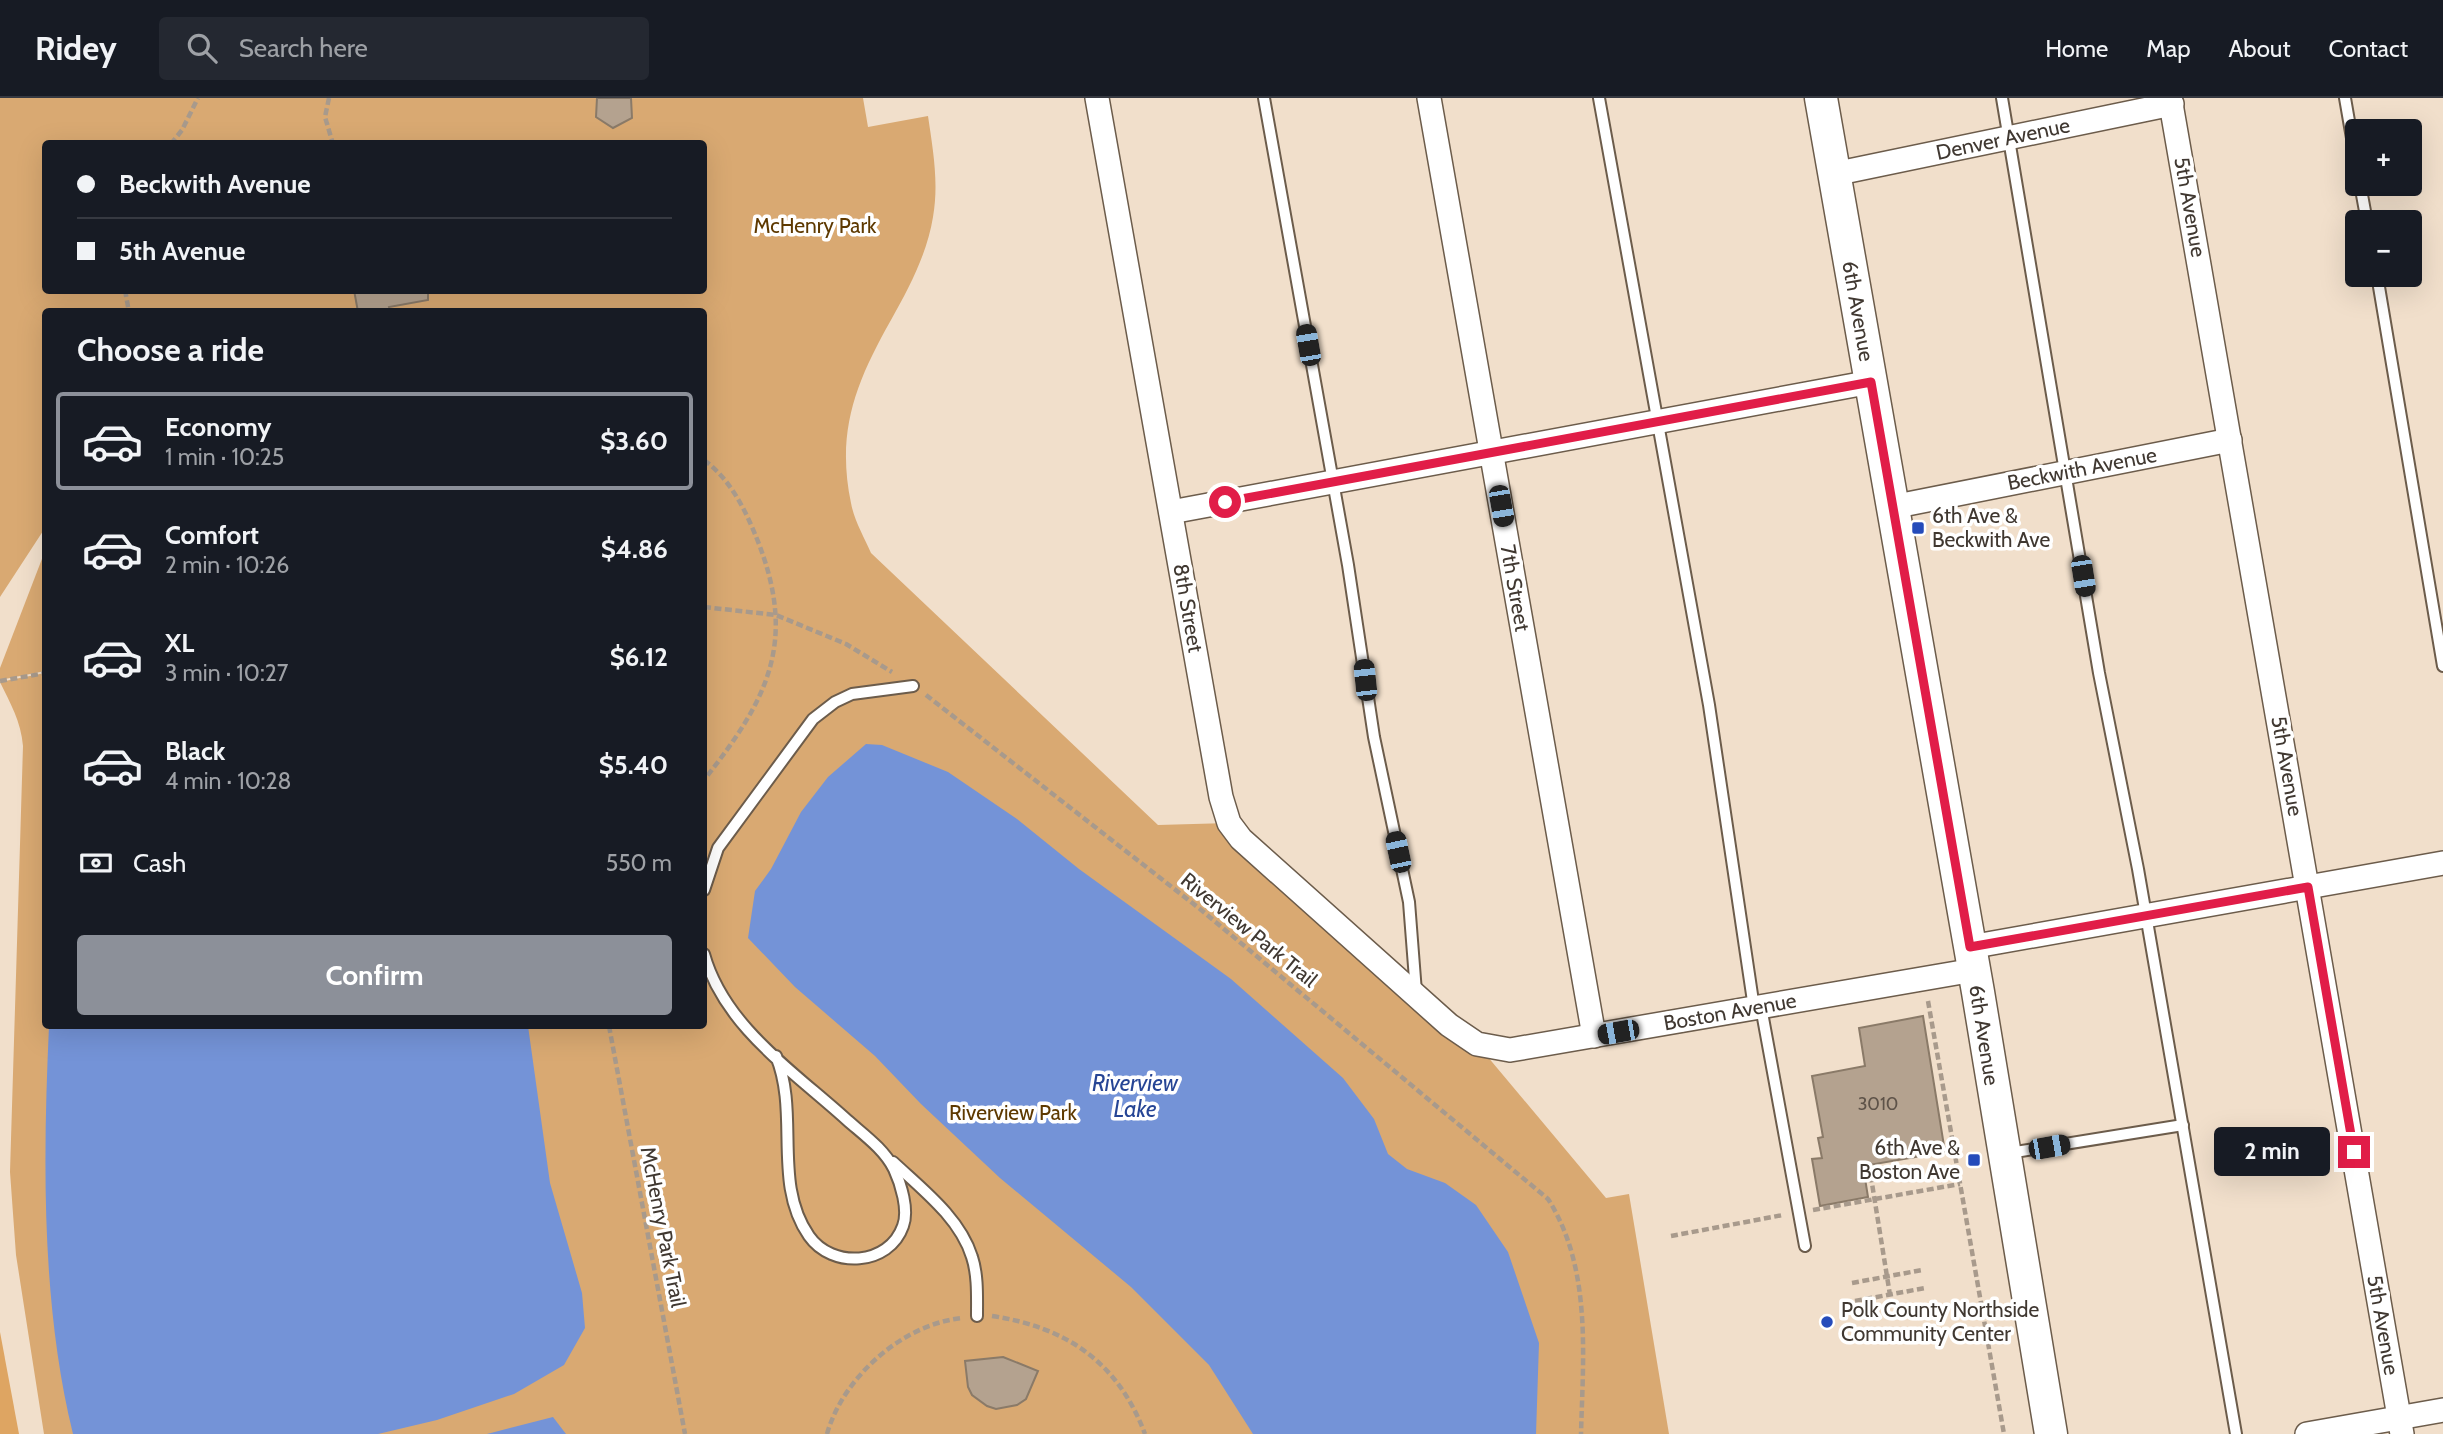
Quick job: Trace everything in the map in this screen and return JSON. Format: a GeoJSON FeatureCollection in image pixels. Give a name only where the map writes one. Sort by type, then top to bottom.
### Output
{"type":"FeatureCollection","features":[{"type":"Feature","properties":{"kind":"main road","name":"6th Avenue"},"geometry":{"type":"LineString","coordinates":[[1821,98],[1972,958],[2051,1434]]}},
{"type":"Feature","properties":{"kind":"street","name":"8th Street"},"geometry":{"type":"LineString","coordinates":[[1097,98],[1221,797],[1229,823],[1241,839],[1450,1025]]}},
{"type":"Feature","properties":{"kind":"street","name":"7th Street"},"geometry":{"type":"LineString","coordinates":[[1430,98],[1594,1036]]}},
{"type":"Feature","properties":{"kind":"street","name":"Denver Avenue"},"geometry":{"type":"LineString","coordinates":[[1834,174],[2171,101]]}},
{"type":"Feature","properties":{"kind":"street","name":"5th Avenue"},"geometry":{"type":"LineString","coordinates":[[2171,101],[2401,1426]]}},
{"type":"Feature","properties":{"kind":"street"},"geometry":{"type":"LineString","coordinates":[[1171,512],[1871,382]]}},
{"type":"Feature","properties":{"kind":"street","name":"Beckwith Avenue"},"geometry":{"type":"LineString","coordinates":[[1892,507],[2230,440]]}},
{"type":"Feature","properties":{"kind":"street","name":"Boston Avenue"},"geometry":{"type":"LineString","coordinates":[[1450,1025],[1477,1044],[1510,1050],[1757,1008],[2146,915],[2443,863]]}},
{"type":"Feature","properties":{"kind":"street"},"geometry":{"type":"LineString","coordinates":[[2307,1434],[2401,1426],[2443,1410]]}},
{"type":"Feature","properties":{"kind":"lane"},"geometry":{"type":"LineString","coordinates":[[1264,98],[1358,625],[1374,737],[1409,902],[1416,995]]}},
{"type":"Feature","properties":{"kind":"lane"},"geometry":{"type":"LineString","coordinates":[[1599,98],[1709,705],[1757,1008],[1805,1246]]}},
{"type":"Feature","properties":{"kind":"lane"},"geometry":{"type":"LineString","coordinates":[[2002,98],[2114,757],[2146,915],[2236,1434]]}},
{"type":"Feature","properties":{"kind":"lane"},"geometry":{"type":"LineString","coordinates":[[2345,98],[2349,119]]}},
{"type":"Feature","properties":{"kind":"lane"},"geometry":{"type":"LineString","coordinates":[[2378,287],[2443,666]]}},
{"type":"Feature","properties":{"kind":"lane"},"geometry":{"type":"LineString","coordinates":[[707,881],[718,848],[813,719],[835,702],[852,694],[913,686]]}},
{"type":"Feature","properties":{"kind":"lane"},"geometry":{"type":"LineString","coordinates":[[707,963],[713,981],[732,1014],[884,1152],[946,1213],[963,1236],[972,1258],[977,1286],[976,1316]]}},
{"type":"Feature","properties":{"kind":"lane"},"geometry":{"type":"LineString","coordinates":[[776,1056],[786,1094],[789,1179],[793,1209],[810,1238],[828,1255],[848,1260],[873,1256],[890,1247],[904,1225],[904,1199],[895,1170],[884,1152]]}},
{"type":"Feature","properties":{"kind":"lane"},"geometry":{"type":"LineString","coordinates":[[2003,1154],[2183,1125]]}},
{"type":"Feature","properties":{"kind":"path"},"geometry":{"type":"LineString","coordinates":[[174,140],[198,98]]}},
{"type":"Feature","properties":{"kind":"path"},"geometry":{"type":"LineString","coordinates":[[330,98],[325,117],[332,140]]}},
{"type":"Feature","properties":{"kind":"path"},"geometry":{"type":"LineString","coordinates":[[707,462],[719,471],[747,512],[771,577],[776,615],[772,659],[758,701],[736,739],[707,776]]}},
{"type":"Feature","properties":{"kind":"path","name":"Riverview Park Trail"},"geometry":{"type":"LineString","coordinates":[[707,607],[776,615],[846,644],[953,714],[1200,909],[1548,1199],[1556,1212],[1574,1262],[1583,1315],[1581,1434]]}},
{"type":"Feature","properties":{"kind":"path"},"geometry":{"type":"LineString","coordinates":[[0,681],[42,674]]}},
{"type":"Feature","properties":{"kind":"path"},"geometry":{"type":"LineString","coordinates":[[1928,1001],[2004,1434]]}},
{"type":"Feature","properties":{"kind":"path","name":"McHenry Park Trail"},"geometry":{"type":"LineString","coordinates":[[610,1029],[685,1434]]}},
{"type":"Feature","properties":{"kind":"path"},"geometry":{"type":"LineString","coordinates":[[1869,1165],[1890,1295]]}},
{"type":"Feature","properties":{"kind":"path"},"geometry":{"type":"LineString","coordinates":[[1852,1283],[1922,1270]]}},
{"type":"Feature","properties":{"kind":"path"},"geometry":{"type":"LineString","coordinates":[[1855,1301],[1925,1288]]}},
{"type":"Feature","properties":{"kind":"path"},"geometry":{"type":"LineString","coordinates":[[827,1434],[831,1421],[848,1392],[873,1362],[910,1334],[955,1318],[976,1316],[1010,1319],[1040,1326],[1074,1342],[1108,1371],[1122,1388],[1145,1434]]}},
{"type":"Feature","properties":{"kind":"green space","name":"Riverview Park"},"geometry":{"type":"Polygon","coordinates":[[[0,98],[863,98],[868,127],[928,116],[935,179],[935,204],[930,231],[911,283],[859,386],[848,430],[846,453],[851,503],[871,553],[1158,825],[1229,823],[1477,1044],[1606,1198],[1629,1194],[1669,1434],[44,1434],[16,1255],[10,1172],[23,746],[17,720],[0,682],[42,674],[42,1029],[707,1029],[707,308],[42,308],[42,533],[0,597],[0,98]]]}},
{"type":"Feature","properties":{"kind":"green space"},"geometry":{"type":"Polygon","coordinates":[[[42,559],[42,672],[0,680],[0,668],[42,559]]]}},
{"type":"Feature","properties":{"kind":"shaded area"},"geometry":{"type":"Polygon","coordinates":[[[0,1332],[19,1434],[0,1434],[0,1332]]]}},
{"type":"Feature","properties":{"kind":"water","name":"Riverview Lake"},"geometry":{"type":"Polygon","coordinates":[[[866,744],[882,745],[948,772],[1017,819],[1079,869],[1231,979],[1343,1078],[1374,1119],[1388,1154],[1407,1169],[1445,1183],[1476,1205],[1508,1252],[1539,1343],[1536,1434],[1253,1434],[1209,1365],[1131,1287],[1000,1178],[921,1104],[875,1056],[795,987],[748,938],[755,891],[771,869],[801,812],[828,777],[866,744]]]}},
{"type":"Feature","properties":{"kind":"water"},"geometry":{"type":"Polygon","coordinates":[[[49,1029],[528,1029],[550,1183],[582,1293],[585,1328],[564,1365],[514,1394],[437,1420],[378,1434],[73,1434],[55,1334],[50,1283],[46,1127],[49,1029]]]}},
{"type":"Feature","properties":{"kind":"water"},"geometry":{"type":"Polygon","coordinates":[[[553,1417],[566,1434],[487,1434],[553,1417]]]}},
{"type":"Feature","properties":{"kind":"building"},"geometry":{"type":"Polygon","coordinates":[[[597,98],[631,98],[632,118],[613,128],[596,117],[597,98]]]}},
{"type":"Feature","properties":{"kind":"building"},"geometry":{"type":"Polygon","coordinates":[[[355,294],[428,294],[428,300],[389,308],[357,308],[355,294]]]}},
{"type":"Feature","properties":{"kind":"building"},"geometry":{"type":"Polygon","coordinates":[[[1923,1016],[1945,1152],[1863,1166],[1868,1197],[1820,1206],[1812,1159],[1822,1158],[1818,1138],[1823,1137],[1812,1076],[1865,1066],[1859,1028],[1923,1016]]]}},
{"type":"Feature","properties":{"kind":"building"},"geometry":{"type":"Polygon","coordinates":[[[1003,1357],[1038,1371],[1026,1399],[1017,1405],[996,1409],[972,1395],[968,1387],[965,1361],[1003,1357]]]}},
{"type":"Feature","properties":{"kind":"place","name":"6th Ave & Beckwith Ave"},"geometry":{"type":"Point","coordinates":[1918,528]}},
{"type":"Feature","properties":{"kind":"place","name":"6th Ave & Boston Ave"},"geometry":{"type":"Point","coordinates":[1974,1160]}},
{"type":"Feature","properties":{"kind":"place","name":"Polk County Northside Community Center"},"geometry":{"type":"Point","coordinates":[1827,1322]}},
{"type":"Feature","properties":{"kind":"route"},"geometry":{"type":"LineString","coordinates":[[1225,502],[1871,382],[1970,947],[2308,887],[2354,1152]]}},
{"type":"Feature","properties":{"kind":"park label","name":"McHenry Park"},"geometry":{"type":"Point","coordinates":[815,226]}}]}
